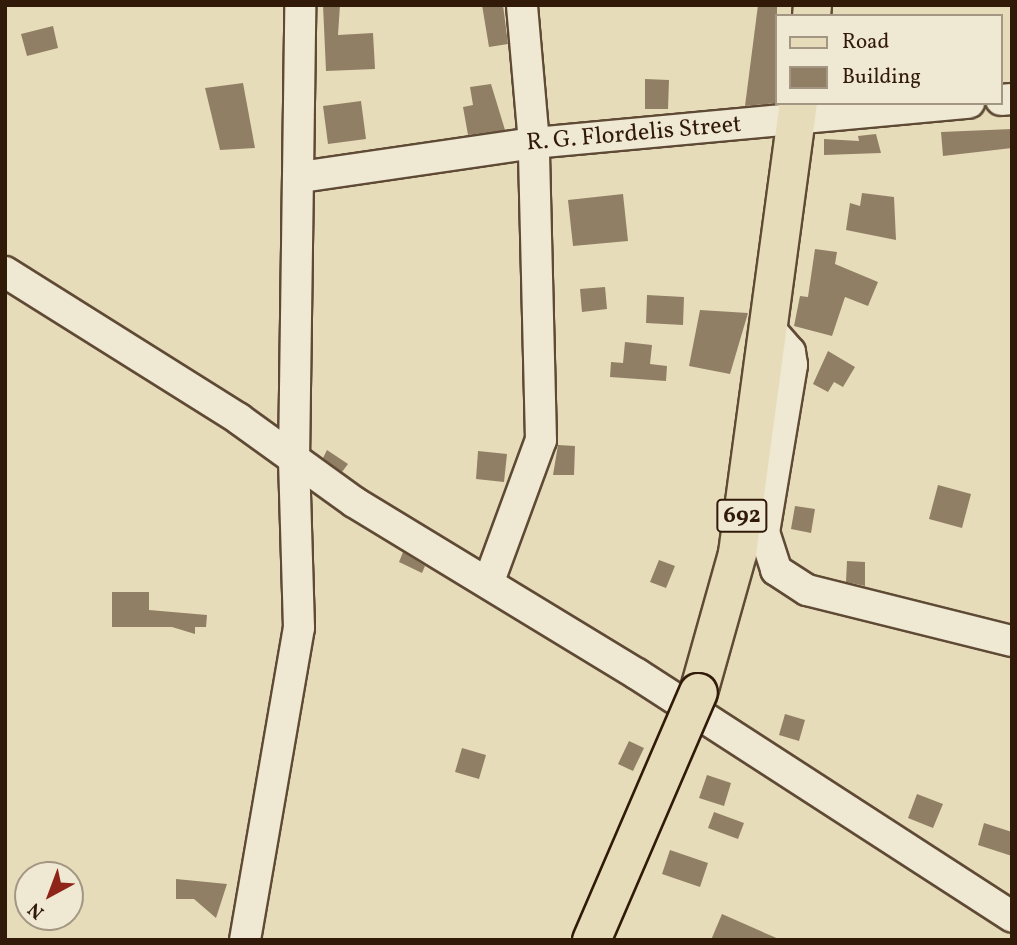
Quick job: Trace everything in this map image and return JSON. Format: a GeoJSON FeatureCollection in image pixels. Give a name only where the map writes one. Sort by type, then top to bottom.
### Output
{"type":"FeatureCollection","features":[{"type":"Feature","properties":{"kind":"main road","name":"692"},"geometry":{"type":"LineString","coordinates":[[591,940],[698,692],[737,553],[797,112]]}},
{"type":"Feature","properties":{"kind":"street"},"geometry":{"type":"LineString","coordinates":[[245,940],[299,628],[294,461],[301,177],[300,5]]}},
{"type":"Feature","properties":{"kind":"street"},"geometry":{"type":"LineString","coordinates":[[489,581],[541,440],[534,143],[522,5]]}},
{"type":"Feature","properties":{"kind":"street","name":"R. G. Flordelis Street"},"geometry":{"type":"LineString","coordinates":[[301,177],[534,143],[797,112],[931,105]]}},
{"type":"Feature","properties":{"kind":"street"},"geometry":{"type":"LineString","coordinates":[[5,272],[239,419],[294,461],[489,581],[1012,917]]}},
{"type":"Feature","properties":{"kind":"street"},"geometry":{"type":"LineString","coordinates":[[768,331],[790,352],[792,365],[764,532],[776,570],[807,590],[1012,641]]}},
{"type":"Feature","properties":{"kind":"building"},"geometry":{"type":"Polygon","coordinates":[[[323,5],[340,5],[338,35],[373,33],[375,69],[326,71],[323,5]]]}},
{"type":"Feature","properties":{"kind":"building"},"geometry":{"type":"Polygon","coordinates":[[[482,5],[503,5],[508,44],[489,47],[482,5]]]}},
{"type":"Feature","properties":{"kind":"building"},"geometry":{"type":"Polygon","coordinates":[[[758,5],[777,5],[776,103],[745,106],[758,5]]]}},
{"type":"Feature","properties":{"kind":"building"},"geometry":{"type":"Polygon","coordinates":[[[53,26],[58,48],[27,56],[21,34],[53,26]]]}},
{"type":"Feature","properties":{"kind":"building"},"geometry":{"type":"Polygon","coordinates":[[[645,79],[669,80],[668,109],[645,109],[645,79]]]}},
{"type":"Feature","properties":{"kind":"building"},"geometry":{"type":"Polygon","coordinates":[[[243,83],[255,148],[220,150],[205,88],[243,83]]]}},
{"type":"Feature","properties":{"kind":"building"},"geometry":{"type":"Polygon","coordinates":[[[491,84],[505,130],[468,135],[463,107],[473,105],[470,87],[491,84]]]}},
{"type":"Feature","properties":{"kind":"building"},"geometry":{"type":"Polygon","coordinates":[[[361,101],[366,139],[328,144],[323,106],[361,101]]]}},
{"type":"Feature","properties":{"kind":"building"},"geometry":{"type":"Polygon","coordinates":[[[1012,129],[1012,148],[943,156],[941,132],[1012,129]]]}},
{"type":"Feature","properties":{"kind":"building"},"geometry":{"type":"Polygon","coordinates":[[[876,134],[881,153],[824,155],[824,139],[859,141],[858,136],[876,134]]]}},
{"type":"Feature","properties":{"kind":"building"},"geometry":{"type":"Polygon","coordinates":[[[862,193],[894,197],[896,240],[846,230],[850,203],[860,206],[862,193]]]}},
{"type":"Feature","properties":{"kind":"building"},"geometry":{"type":"Polygon","coordinates":[[[623,194],[628,241],[573,246],[568,200],[623,194]]]}},
{"type":"Feature","properties":{"kind":"building"},"geometry":{"type":"Polygon","coordinates":[[[815,249],[837,252],[835,264],[878,282],[868,306],[845,297],[832,336],[794,326],[800,296],[808,297],[815,249]]]}},
{"type":"Feature","properties":{"kind":"building"},"geometry":{"type":"Polygon","coordinates":[[[605,287],[607,309],[582,312],[580,289],[605,287]]]}},
{"type":"Feature","properties":{"kind":"building"},"geometry":{"type":"Polygon","coordinates":[[[647,295],[684,297],[683,325],[646,323],[647,295]]]}},
{"type":"Feature","properties":{"kind":"building"},"geometry":{"type":"Polygon","coordinates":[[[700,310],[748,313],[730,374],[689,366],[700,310]]]}},
{"type":"Feature","properties":{"kind":"building"},"geometry":{"type":"Polygon","coordinates":[[[625,342],[652,345],[650,364],[667,366],[666,381],[610,377],[611,362],[623,363],[625,342]]]}},
{"type":"Feature","properties":{"kind":"building"},"geometry":{"type":"Polygon","coordinates":[[[828,351],[855,367],[843,387],[834,382],[828,392],[813,384],[828,351]]]}},
{"type":"Feature","properties":{"kind":"building"},"geometry":{"type":"Polygon","coordinates":[[[558,445],[575,446],[574,475],[553,475],[558,445]]]}},
{"type":"Feature","properties":{"kind":"building"},"geometry":{"type":"Polygon","coordinates":[[[327,450],[348,464],[342,472],[323,458],[327,450]]]}},
{"type":"Feature","properties":{"kind":"building"},"geometry":{"type":"Polygon","coordinates":[[[478,451],[507,454],[504,482],[476,479],[478,451]]]}},
{"type":"Feature","properties":{"kind":"building"},"geometry":{"type":"Polygon","coordinates":[[[938,485],[971,494],[962,528],[929,519],[938,485]]]}},
{"type":"Feature","properties":{"kind":"building"},"geometry":{"type":"Polygon","coordinates":[[[795,506],[815,509],[811,533],[791,529],[795,506]]]}},
{"type":"Feature","properties":{"kind":"building"},"geometry":{"type":"Polygon","coordinates":[[[403,552],[425,566],[422,573],[399,562],[403,552]]]}},
{"type":"Feature","properties":{"kind":"building"},"geometry":{"type":"Polygon","coordinates":[[[659,560],[675,566],[666,588],[650,582],[659,560]]]}},
{"type":"Feature","properties":{"kind":"building"},"geometry":{"type":"Polygon","coordinates":[[[847,561],[865,562],[865,586],[846,582],[847,561]]]}},
{"type":"Feature","properties":{"kind":"building"},"geometry":{"type":"Polygon","coordinates":[[[112,592],[149,592],[149,610],[207,615],[206,627],[195,627],[195,634],[172,627],[112,627],[112,592]]]}},
{"type":"Feature","properties":{"kind":"building"},"geometry":{"type":"Polygon","coordinates":[[[785,714],[805,720],[799,741],[779,735],[785,714]]]}},
{"type":"Feature","properties":{"kind":"building"},"geometry":{"type":"Polygon","coordinates":[[[629,741],[644,748],[633,771],[618,764],[629,741]]]}},
{"type":"Feature","properties":{"kind":"building"},"geometry":{"type":"Polygon","coordinates":[[[462,748],[486,755],[479,779],[455,772],[462,748]]]}},
{"type":"Feature","properties":{"kind":"building"},"geometry":{"type":"Polygon","coordinates":[[[707,775],[731,783],[724,806],[699,798],[707,775]]]}},
{"type":"Feature","properties":{"kind":"building"},"geometry":{"type":"Polygon","coordinates":[[[917,794],[943,804],[933,828],[908,818],[917,794]]]}},
{"type":"Feature","properties":{"kind":"building"},"geometry":{"type":"Polygon","coordinates":[[[714,812],[744,823],[738,839],[708,828],[714,812]]]}},
{"type":"Feature","properties":{"kind":"building"},"geometry":{"type":"Polygon","coordinates":[[[984,823],[1012,832],[1012,856],[978,845],[984,823]]]}},
{"type":"Feature","properties":{"kind":"building"},"geometry":{"type":"Polygon","coordinates":[[[670,850],[708,863],[700,887],[662,874],[670,850]]]}},
{"type":"Feature","properties":{"kind":"building"},"geometry":{"type":"Polygon","coordinates":[[[176,879],[227,884],[216,918],[194,899],[176,899],[176,879]]]}},
{"type":"Feature","properties":{"kind":"building"},"geometry":{"type":"Polygon","coordinates":[[[722,914],[781,940],[711,940],[722,914]]]}}]}
